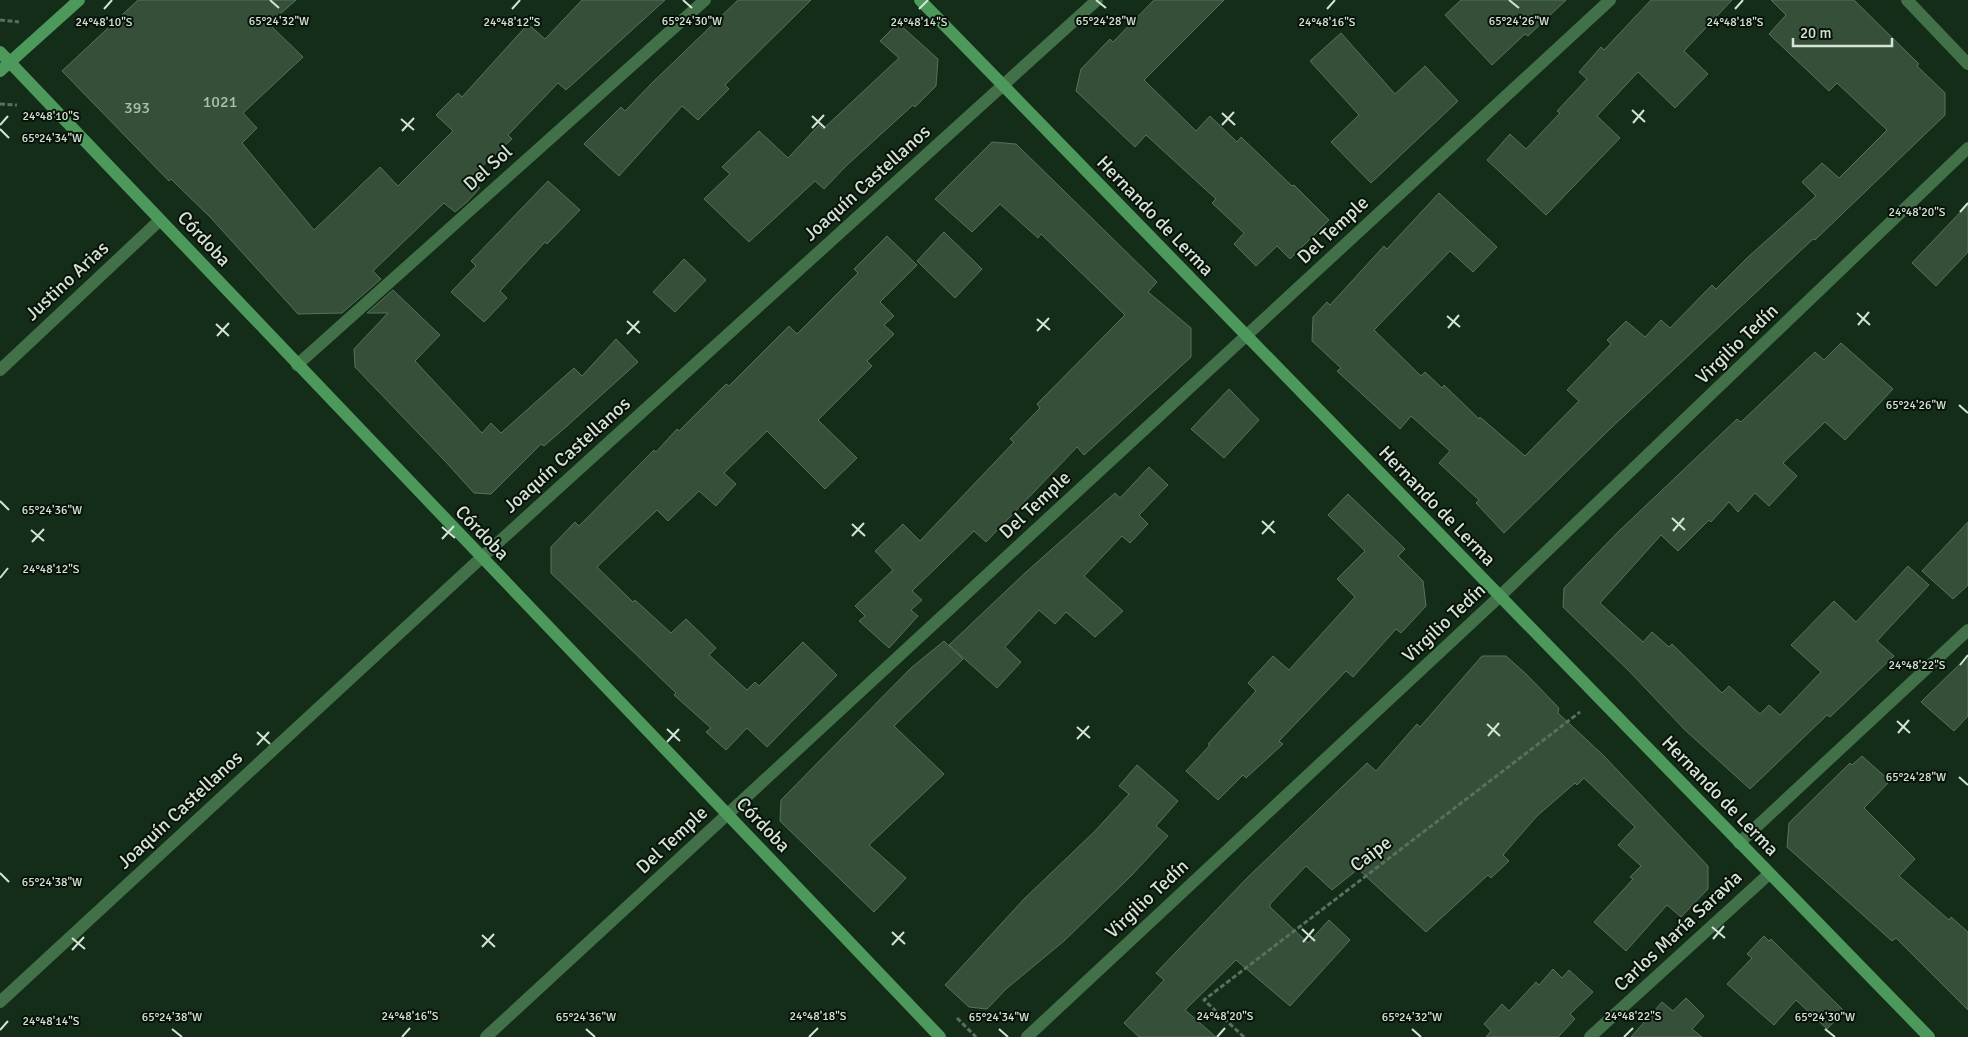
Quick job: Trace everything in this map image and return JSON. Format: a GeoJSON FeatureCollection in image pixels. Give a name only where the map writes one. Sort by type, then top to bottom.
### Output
{"type":"FeatureCollection","features":[{"type":"Feature","properties":{"kind":"main road"},"geometry":{"type":"LineString","coordinates":[[5,66],[79,0]]}},
{"type":"Feature","properties":{"kind":"main road","name":"Hernando de Lerma"},"geometry":{"type":"LineString","coordinates":[[920,0],[1929,1037]]}},
{"type":"Feature","properties":{"kind":"main road","name":"Córdoba"},"geometry":{"type":"LineString","coordinates":[[0,52],[5,66],[160,220],[940,1037]]}},
{"type":"Feature","properties":{"kind":"street","name":"Del Sol"},"geometry":{"type":"LineString","coordinates":[[297,365],[705,0]]}},
{"type":"Feature","properties":{"kind":"street","name":"Joaquín Castellanos"},"geometry":{"type":"LineString","coordinates":[[0,1002],[481,558],[1097,0]]}},
{"type":"Feature","properties":{"kind":"street","name":"Del Temple"},"geometry":{"type":"LineString","coordinates":[[486,1037],[1610,0]]}},
{"type":"Feature","properties":{"kind":"street"},"geometry":{"type":"LineString","coordinates":[[1907,0],[1968,64]]}},
{"type":"Feature","properties":{"kind":"street","name":"Virgilio Tedín"},"geometry":{"type":"LineString","coordinates":[[1027,1037],[1499,597],[1968,148]]}},
{"type":"Feature","properties":{"kind":"street","name":"Justino Arias"},"geometry":{"type":"LineString","coordinates":[[0,370],[160,220]]}},
{"type":"Feature","properties":{"kind":"street","name":"Carlos María Saravia"},"geometry":{"type":"LineString","coordinates":[[1740,843],[1968,630]]}},
{"type":"Feature","properties":{"kind":"street","name":"Carlos María Saravia"},"geometry":{"type":"LineString","coordinates":[[1590,1037],[1769,874]]}},
{"type":"Feature","properties":{"kind":"path","name":"Caipe"},"geometry":{"type":"LineString","coordinates":[[1244,1037],[1204,1000],[1598,698]]}},
{"type":"Feature","properties":{"kind":"building"},"geometry":{"type":"Polygon","coordinates":[[[138,0],[296,0],[269,24],[303,57],[243,113],[257,128],[242,143],[314,230],[380,167],[398,186],[453,131],[436,115],[458,93],[462,97],[528,24],[545,39],[582,0],[665,0],[566,90],[558,83],[508,135],[512,139],[469,178],[480,188],[467,202],[455,212],[444,203],[373,271],[381,279],[342,313],[298,314],[211,218],[171,179],[169,181],[62,71],[138,0]]]}},
{"type":"Feature","properties":{"kind":"building"},"geometry":{"type":"Polygon","coordinates":[[[738,0],[811,0],[725,85],[729,89],[698,120],[682,106],[619,176],[584,144],[621,107],[625,111],[738,0]]]}},
{"type":"Feature","properties":{"kind":"building"},"geometry":{"type":"Polygon","coordinates":[[[1154,0],[1224,0],[1144,80],[1196,131],[1210,116],[1237,142],[1241,137],[1329,220],[1290,259],[1277,246],[1256,266],[1234,244],[1244,233],[1212,203],[1216,199],[1146,135],[1135,147],[1076,91],[1081,69],[1110,39],[1113,42],[1154,0]]]}},
{"type":"Feature","properties":{"kind":"building"},"geometry":{"type":"Polygon","coordinates":[[[1461,0],[1566,0],[1528,36],[1525,34],[1492,65],[1445,15],[1461,0]]]}},
{"type":"Feature","properties":{"kind":"building"},"geometry":{"type":"Polygon","coordinates":[[[1651,0],[1732,0],[1684,51],[1708,74],[1675,108],[1638,72],[1597,116],[1620,138],[1546,215],[1487,160],[1510,134],[1526,149],[1560,113],[1557,111],[1587,79],[1579,72],[1601,47],[1604,50],[1651,0]]]}},
{"type":"Feature","properties":{"kind":"building"},"geometry":{"type":"Polygon","coordinates":[[[1771,0],[1854,0],[1919,64],[1917,66],[1945,93],[1945,115],[1815,240],[1813,239],[1612,427],[1504,533],[1476,503],[1479,500],[1439,463],[1450,451],[1411,416],[1400,429],[1337,371],[1341,368],[1312,341],[1313,317],[1327,302],[1330,305],[1384,246],[1387,249],[1439,193],[1497,247],[1473,272],[1450,251],[1374,330],[1421,376],[1425,372],[1442,388],[1444,385],[1479,419],[1480,417],[1525,456],[1579,401],[1567,390],[1611,344],[1607,340],[1626,321],[1645,337],[1661,320],[1670,328],[1712,285],[1716,289],[1747,258],[1816,196],[1802,182],[1822,163],[1839,178],[1887,130],[1837,83],[1829,91],[1769,34],[1786,15],[1771,0]]]}},
{"type":"Feature","properties":{"kind":"building"},"geometry":{"type":"Polygon","coordinates":[[[898,23],[938,59],[936,86],[915,107],[913,105],[846,166],[824,189],[815,181],[749,242],[704,199],[730,174],[722,167],[759,131],[788,158],[819,125],[823,129],[899,58],[880,41],[898,23]]]}},
{"type":"Feature","properties":{"kind":"building"},"geometry":{"type":"Polygon","coordinates":[[[1341,33],[1395,94],[1425,66],[1458,101],[1371,183],[1331,142],[1359,115],[1310,61],[1341,33]]]}},
{"type":"Feature","properties":{"kind":"building"},"geometry":{"type":"Polygon","coordinates":[[[992,142],[1016,144],[1157,282],[1148,292],[1191,328],[1191,357],[1084,455],[1077,447],[986,542],[974,531],[912,591],[922,600],[911,610],[918,616],[889,648],[859,621],[865,616],[855,606],[893,570],[875,551],[903,524],[920,541],[1014,442],[1010,439],[1040,408],[1037,404],[1125,315],[1041,234],[1038,238],[1000,204],[972,232],[935,199],[992,142]]]}},
{"type":"Feature","properties":{"kind":"building"},"geometry":{"type":"Polygon","coordinates":[[[548,181],[580,210],[547,244],[545,242],[500,291],[507,298],[484,322],[451,292],[476,266],[471,261],[548,181]]]}},
{"type":"Feature","properties":{"kind":"building"},"geometry":{"type":"Polygon","coordinates":[[[1968,204],[1968,252],[1936,286],[1912,263],[1968,204]]]}},
{"type":"Feature","properties":{"kind":"building"},"geometry":{"type":"Polygon","coordinates":[[[944,232],[982,269],[955,298],[917,261],[944,232]]]}},
{"type":"Feature","properties":{"kind":"building"},"geometry":{"type":"Polygon","coordinates":[[[887,236],[917,265],[880,302],[894,316],[884,325],[894,334],[867,361],[872,366],[818,420],[857,458],[825,489],[767,431],[724,473],[736,484],[716,506],[699,491],[668,521],[657,510],[597,567],[633,602],[635,600],[671,633],[686,619],[716,648],[709,655],[747,690],[755,682],[759,686],[803,642],[837,675],[767,747],[747,728],[726,750],[706,732],[711,728],[674,695],[676,693],[551,573],[551,547],[575,522],[579,526],[654,450],[656,452],[677,429],[679,431],[726,384],[729,386],[789,326],[797,334],[858,273],[854,269],[887,236]]]}},
{"type":"Feature","properties":{"kind":"building"},"geometry":{"type":"Polygon","coordinates":[[[684,259],[706,280],[675,312],[653,292],[684,259]]]}},
{"type":"Feature","properties":{"kind":"building"},"geometry":{"type":"Polygon","coordinates":[[[393,290],[440,335],[415,361],[482,433],[491,423],[501,433],[574,368],[582,376],[616,339],[638,362],[544,446],[541,444],[491,494],[474,493],[355,367],[354,349],[388,313],[367,313],[393,290]]]}},
{"type":"Feature","properties":{"kind":"building"},"geometry":{"type":"Polygon","coordinates":[[[1841,343],[1893,389],[1845,440],[1825,422],[1783,463],[1797,476],[1769,506],[1755,493],[1738,512],[1729,502],[1711,522],[1709,520],[1678,551],[1661,535],[1600,603],[1643,642],[1652,632],[1669,647],[1672,644],[1722,693],[1729,686],[1760,714],[1769,705],[1780,715],[1821,672],[1791,645],[1834,601],[1856,622],[1908,566],[1929,585],[1877,641],[1894,656],[1830,717],[1827,715],[1750,789],[1685,730],[1629,671],[1563,607],[1564,588],[1618,532],[1737,419],[1741,422],[1815,352],[1824,360],[1841,343]]]}},
{"type":"Feature","properties":{"kind":"building"},"geometry":{"type":"Polygon","coordinates":[[[1229,389],[1259,420],[1224,458],[1191,429],[1229,389]]]}},
{"type":"Feature","properties":{"kind":"building"},"geometry":{"type":"Polygon","coordinates":[[[1149,467],[1168,485],[1139,515],[1148,524],[1130,543],[1122,536],[1084,576],[1123,611],[1095,637],[1066,612],[1055,624],[1039,610],[1005,647],[1021,662],[997,688],[949,645],[1025,573],[1115,493],[1120,498],[1149,467]]]}},
{"type":"Feature","properties":{"kind":"building"},"geometry":{"type":"Polygon","coordinates":[[[1348,494],[1405,549],[1398,556],[1423,581],[1426,606],[1401,633],[1396,629],[1353,677],[1346,671],[1279,741],[1283,744],[1246,778],[1243,775],[1218,800],[1186,771],[1256,691],[1248,683],[1273,656],[1289,670],[1355,597],[1337,579],[1365,551],[1328,515],[1348,494]]]}},
{"type":"Feature","properties":{"kind":"building"},"geometry":{"type":"Polygon","coordinates":[[[1968,522],[1968,585],[1953,599],[1922,571],[1968,522]]]}},
{"type":"Feature","properties":{"kind":"building"},"geometry":{"type":"Polygon","coordinates":[[[944,641],[963,659],[894,726],[944,774],[869,845],[906,878],[874,912],[780,821],[781,800],[911,668],[944,641]]]}},
{"type":"Feature","properties":{"kind":"building"},"geometry":{"type":"Polygon","coordinates":[[[1482,656],[1506,656],[1527,675],[1559,708],[1558,713],[1604,756],[1708,866],[1708,889],[1681,917],[1667,905],[1626,951],[1594,922],[1633,879],[1630,877],[1641,866],[1618,845],[1635,827],[1584,778],[1577,785],[1575,783],[1537,816],[1503,855],[1509,861],[1491,878],[1488,875],[1426,932],[1358,869],[1332,890],[1306,866],[1270,904],[1270,907],[1308,943],[1329,920],[1350,940],[1290,1006],[1236,960],[1185,1010],[1216,1037],[1139,1037],[1124,1023],[1164,980],[1156,973],[1247,878],[1367,763],[1376,771],[1417,724],[1420,727],[1482,656]]]}},
{"type":"Feature","properties":{"kind":"building"},"geometry":{"type":"Polygon","coordinates":[[[1968,656],[1968,716],[1954,731],[1921,702],[1968,656]]]}},
{"type":"Feature","properties":{"kind":"building"},"geometry":{"type":"Polygon","coordinates":[[[1862,756],[1890,781],[1864,808],[1915,859],[1899,876],[1949,920],[1951,917],[1968,932],[1968,1010],[1896,938],[1892,941],[1787,847],[1789,823],[1850,763],[1852,765],[1862,756]]]}},
{"type":"Feature","properties":{"kind":"building"},"geometry":{"type":"Polygon","coordinates":[[[1137,765],[1178,801],[1156,826],[1168,836],[1131,876],[1064,941],[1006,989],[987,1009],[969,1007],[945,985],[1024,899],[1095,831],[1129,794],[1119,786],[1137,765]]]}},
{"type":"Feature","properties":{"kind":"building"},"geometry":{"type":"Polygon","coordinates":[[[1764,936],[1769,941],[1771,939],[1844,1011],[1827,1029],[1796,1000],[1774,1025],[1727,984],[1752,958],[1747,954],[1764,936]]]}},
{"type":"Feature","properties":{"kind":"building"},"geometry":{"type":"Polygon","coordinates":[[[1553,969],[1562,978],[1569,970],[1593,992],[1570,1014],[1575,1019],[1558,1037],[1486,1037],[1491,1031],[1484,1024],[1502,1004],[1509,1011],[1536,982],[1539,985],[1553,969]]]}},
{"type":"Feature","properties":{"kind":"building"},"geometry":{"type":"Polygon","coordinates":[[[1686,998],[1704,1016],[1692,1029],[1702,1037],[1631,1037],[1662,1002],[1673,1011],[1686,998]]]}}]}
